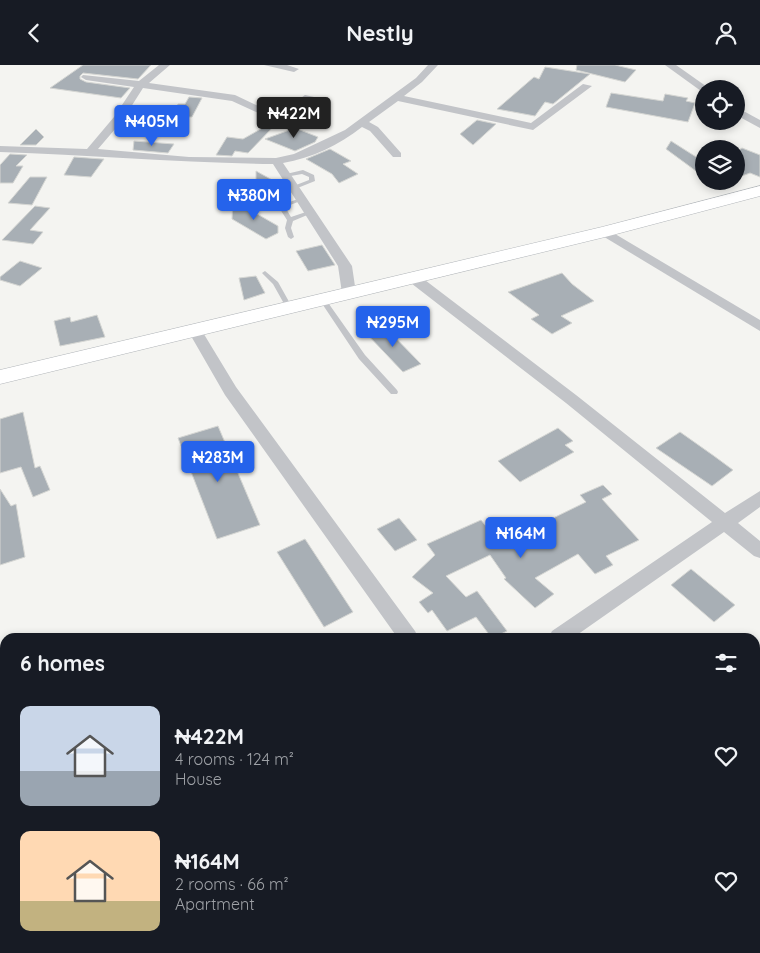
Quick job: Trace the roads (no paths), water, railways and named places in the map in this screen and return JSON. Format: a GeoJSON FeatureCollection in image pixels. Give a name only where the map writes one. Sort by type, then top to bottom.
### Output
{"type":"FeatureCollection","features":[{"type":"Feature","properties":{"kind":"main road"},"geometry":{"type":"LineString","coordinates":[[0,377],[605,232],[760,191]]}},
{"type":"Feature","properties":{"kind":"street"},"geometry":{"type":"LineString","coordinates":[[90,152],[118,119],[139,86],[165,65]]}},
{"type":"Feature","properties":{"kind":"street"},"geometry":{"type":"LineString","coordinates":[[268,65],[294,69]]}},
{"type":"Feature","properties":{"kind":"street"},"geometry":{"type":"LineString","coordinates":[[0,149],[90,152],[144,158],[276,161],[297,157],[328,144],[363,123],[394,97],[419,80],[433,65]]}},
{"type":"Feature","properties":{"kind":"street"},"geometry":{"type":"LineString","coordinates":[[670,65],[695,82]]}},
{"type":"Feature","properties":{"kind":"street"},"geometry":{"type":"LineString","coordinates":[[86,77],[139,86],[235,98],[278,119],[310,97]]}},
{"type":"Feature","properties":{"kind":"street"},"geometry":{"type":"LineString","coordinates":[[394,97],[533,127],[587,86]]}},
{"type":"Feature","properties":{"kind":"street"},"geometry":{"type":"LineString","coordinates":[[745,116],[760,125]]}},
{"type":"Feature","properties":{"kind":"street"},"geometry":{"type":"LineString","coordinates":[[363,123],[374,129],[397,155]]}},
{"type":"Feature","properties":{"kind":"street"},"geometry":{"type":"LineString","coordinates":[[276,161],[300,200],[334,246],[345,266],[349,293]]}},
{"type":"Feature","properties":{"kind":"street"},"geometry":{"type":"LineString","coordinates":[[605,232],[760,326]]}},
{"type":"Feature","properties":{"kind":"street"},"geometry":{"type":"LineString","coordinates":[[412,277],[571,399],[760,551]]}},
{"type":"Feature","properties":{"kind":"street"},"geometry":{"type":"LineString","coordinates":[[194,329],[230,391],[405,633]]}},
{"type":"Feature","properties":{"kind":"street"},"geometry":{"type":"LineString","coordinates":[[565,633],[760,498]]}},
{"type":"Feature","properties":{"kind":"lane"},"geometry":{"type":"LineString","coordinates":[[285,175],[303,172],[312,176],[312,181],[308,184],[293,188]]}},
{"type":"Feature","properties":{"kind":"lane"},"geometry":{"type":"LineString","coordinates":[[291,237],[288,228],[290,220],[281,206],[300,200]]}},
{"type":"Feature","properties":{"kind":"lane"},"geometry":{"type":"LineString","coordinates":[[290,220],[309,213]]}},
{"type":"Feature","properties":{"kind":"lane"},"geometry":{"type":"LineString","coordinates":[[264,273],[276,283],[288,307]]}},
{"type":"Feature","properties":{"kind":"lane"},"geometry":{"type":"LineString","coordinates":[[322,299],[362,357],[394,392]]}}]}
